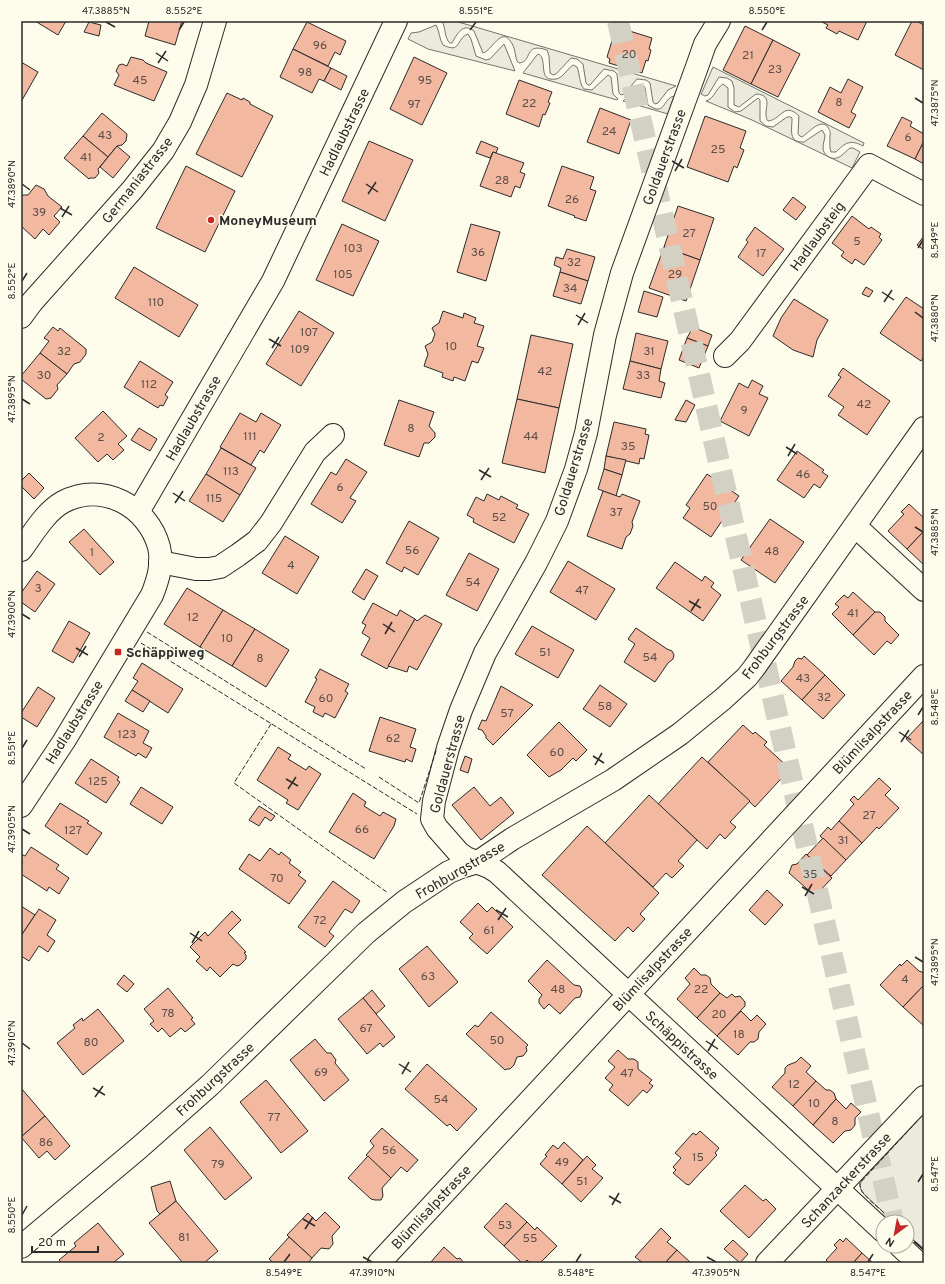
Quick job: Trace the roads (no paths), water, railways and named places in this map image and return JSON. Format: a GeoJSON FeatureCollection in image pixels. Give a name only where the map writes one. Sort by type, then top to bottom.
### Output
{"type":"FeatureCollection","features":[{"type":"Feature","properties":{"kind":"street","name":"Germaniastrasse"},"geometry":{"type":"LineString","coordinates":[[21,317],[32,302],[132,190],[163,151],[180,122],[196,85],[215,21]]}},
{"type":"Feature","properties":{"kind":"street","name":"Hadlaubstrasse"},"geometry":{"type":"LineString","coordinates":[[21,806],[64,741],[152,595],[158,578],[160,562],[159,547],[149,525],[138,512],[273,281],[396,21]]}},
{"type":"Feature","properties":{"kind":"street","name":"Goldauerstrasse"},"geometry":{"type":"LineString","coordinates":[[478,862],[466,858],[459,853],[437,828],[432,819],[434,801],[448,748],[461,710],[485,653],[536,563],[557,521],[576,469],[586,433],[605,335],[622,273],[705,44],[719,21]]}},
{"type":"Feature","properties":{"kind":"street","name":"Hadlaubsteig"},"geometry":{"type":"LineString","coordinates":[[726,356],[740,341],[869,165],[924,194]]}},
{"type":"Feature","properties":{"kind":"street","name":"Frohburgstrasse"},"geometry":{"type":"LineString","coordinates":[[21,1246],[210,1085],[372,928],[404,902],[449,872],[478,862],[512,839],[613,780],[680,734],[723,699],[747,677],[924,428]]}},
{"type":"Feature","properties":{"kind":"street"},"geometry":{"type":"LineString","coordinates":[[160,562],[209,570],[220,567],[238,556],[257,541],[271,523],[315,452],[333,435]]}},
{"type":"Feature","properties":{"kind":"street"},"geometry":{"type":"LineString","coordinates":[[21,550],[54,508],[64,501],[75,497],[87,495],[108,496],[128,504],[138,512]]}},
{"type":"Feature","properties":{"kind":"street"},"geometry":{"type":"LineString","coordinates":[[855,526],[924,590]]}},
{"type":"Feature","properties":{"kind":"street","name":"Blümlisalpstrasse"},"geometry":{"type":"LineString","coordinates":[[379,1263],[924,676]]}},
{"type":"Feature","properties":{"kind":"street","name":"Schäppistrasse"},"geometry":{"type":"LineString","coordinates":[[478,862],[497,872],[875,1224]]}},
{"type":"Feature","properties":{"kind":"street","name":"Schanzackerstrasse"},"geometry":{"type":"LineString","coordinates":[[767,1263],[924,1097]]}},
{"type":"Feature","properties":{"kind":"street"},"geometry":{"type":"LineString","coordinates":[[908,1254],[918,1263]]}},
{"type":"Feature","properties":{"kind":"tunnel"},"geometry":{"type":"LineString","coordinates":[[618,21],[891,1214]]}},
{"type":"Feature","properties":{"kind":"place","name":"MoneyMuseum"},"geometry":{"type":"Point","coordinates":[211,220]}},
{"type":"Feature","properties":{"kind":"place","name":"Schäppiweg"},"geometry":{"type":"Point","coordinates":[118,652]}}]}
